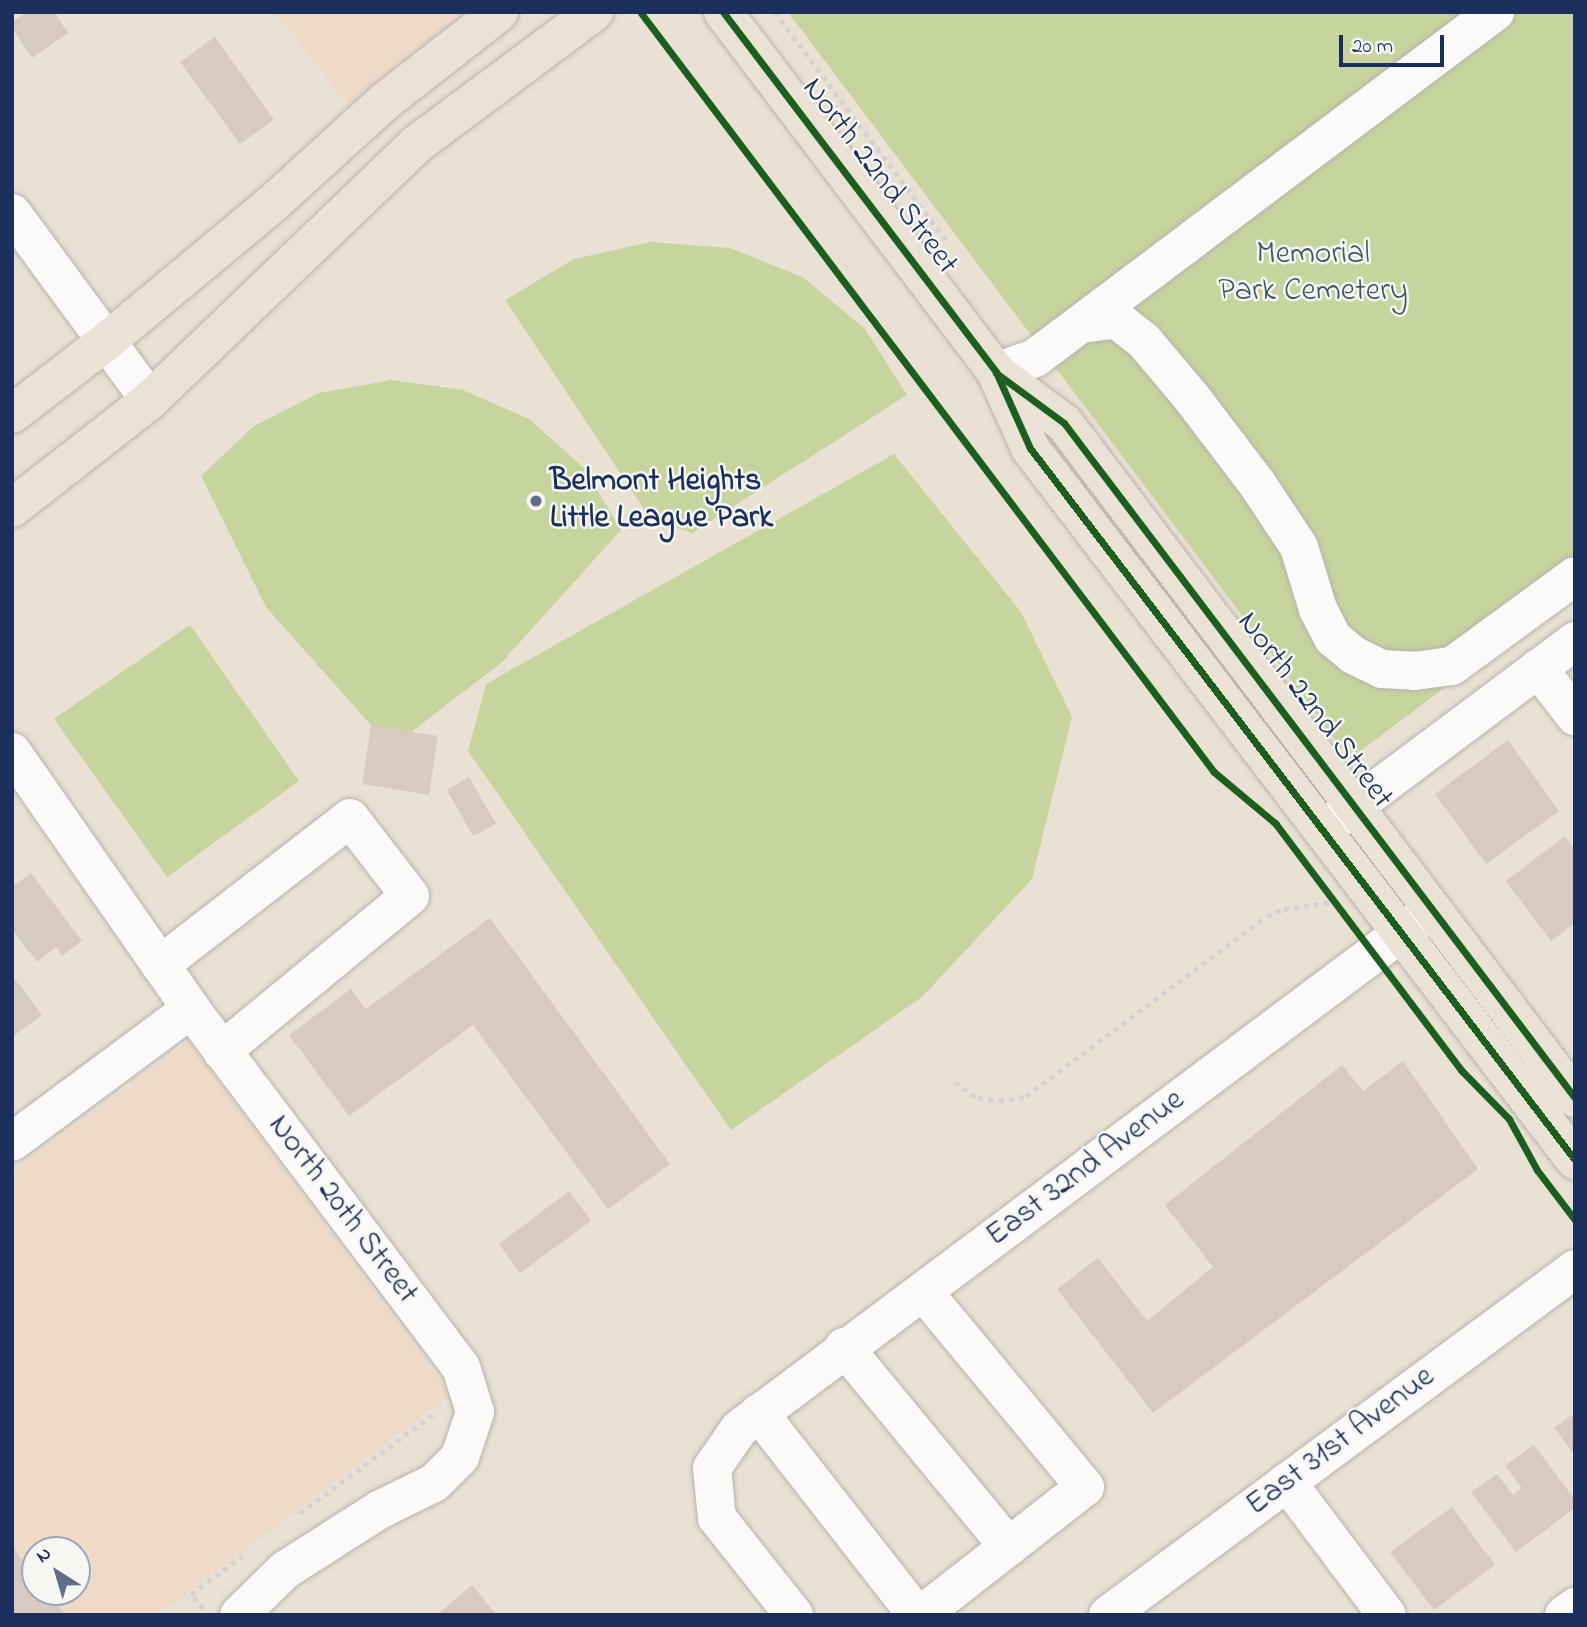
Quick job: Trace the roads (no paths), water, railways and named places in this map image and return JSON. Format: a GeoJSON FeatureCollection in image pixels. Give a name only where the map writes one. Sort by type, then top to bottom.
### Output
{"type":"FeatureCollection","features":[{"type":"Feature","properties":{"kind":"main road"},"geometry":{"type":"LineString","coordinates":[[12,414],[107,341],[272,204],[384,102],[499,12]]}},
{"type":"Feature","properties":{"kind":"main road"},"geometry":{"type":"LineString","coordinates":[[12,508],[150,400],[417,144],[594,12]]}},
{"type":"Feature","properties":{"kind":"main road","name":"North 22nd Street"},"geometry":{"type":"LineString","coordinates":[[723,12],[996,372],[1030,448],[1323,829],[1387,942],[1575,1160]]}},
{"type":"Feature","properties":{"kind":"main road","name":"North 22nd Street"},"geometry":{"type":"LineString","coordinates":[[996,372],[1064,423],[1575,1098]]}},
{"type":"Feature","properties":{"kind":"street"},"geometry":{"type":"LineString","coordinates":[[996,372],[1035,358],[1495,12]]}},
{"type":"Feature","properties":{"kind":"street"},"geometry":{"type":"LineString","coordinates":[[12,213],[150,400]]}},
{"type":"Feature","properties":{"kind":"street"},"geometry":{"type":"LineString","coordinates":[[1082,324],[1116,319],[1144,341],[1192,398],[1258,485],[1299,547],[1318,609],[1333,638],[1353,655],[1382,669],[1415,671],[1452,666],[1575,576]]}},
{"type":"Feature","properties":{"kind":"street"},"geometry":{"type":"LineString","coordinates":[[1323,829],[1356,807],[1575,640]]}},
{"type":"Feature","properties":{"kind":"street"},"geometry":{"type":"LineString","coordinates":[[1538,668],[1575,716]]}},
{"type":"Feature","properties":{"kind":"street","name":"North 20th Street"},"geometry":{"type":"LineString","coordinates":[[12,752],[191,1009],[461,1367],[475,1412],[460,1457],[434,1483],[379,1510],[285,1570],[239,1615]]}},
{"type":"Feature","properties":{"kind":"street"},"geometry":{"type":"LineString","coordinates":[[160,965],[350,818],[410,896],[222,1051]]}},
{"type":"Feature","properties":{"kind":"street","name":"East 32nd Avenue"},"geometry":{"type":"LineString","coordinates":[[749,1421],[1433,909]]}},
{"type":"Feature","properties":{"kind":"street"},"geometry":{"type":"LineString","coordinates":[[12,1142],[191,1009]]}},
{"type":"Feature","properties":{"kind":"street","name":"East 31st Avenue"},"geometry":{"type":"LineString","coordinates":[[1108,1615],[1575,1269]]}},
{"type":"Feature","properties":{"kind":"street"},"geometry":{"type":"LineString","coordinates":[[794,1615],[717,1518],[712,1468],[749,1421],[919,1615],[1086,1487],[923,1291]]}},
{"type":"Feature","properties":{"kind":"street"},"geometry":{"type":"LineString","coordinates":[[844,1348],[1009,1547]]}},
{"type":"Feature","properties":{"kind":"street"},"geometry":{"type":"LineString","coordinates":[[1287,1482],[1387,1615]]}},
{"type":"Feature","properties":{"kind":"street"},"geometry":{"type":"LineString","coordinates":[[1564,1615],[1575,1607]]}},
{"type":"Feature","properties":{"kind":"place","name":"Belmont Heights Little League Park"},"geometry":{"type":"Point","coordinates":[536,501]}},
{"type":"Feature","properties":{"kind":"park label","name":"Memorial Park Cemetery"},"geometry":{"type":"Point","coordinates":[1313,274]}}]}
